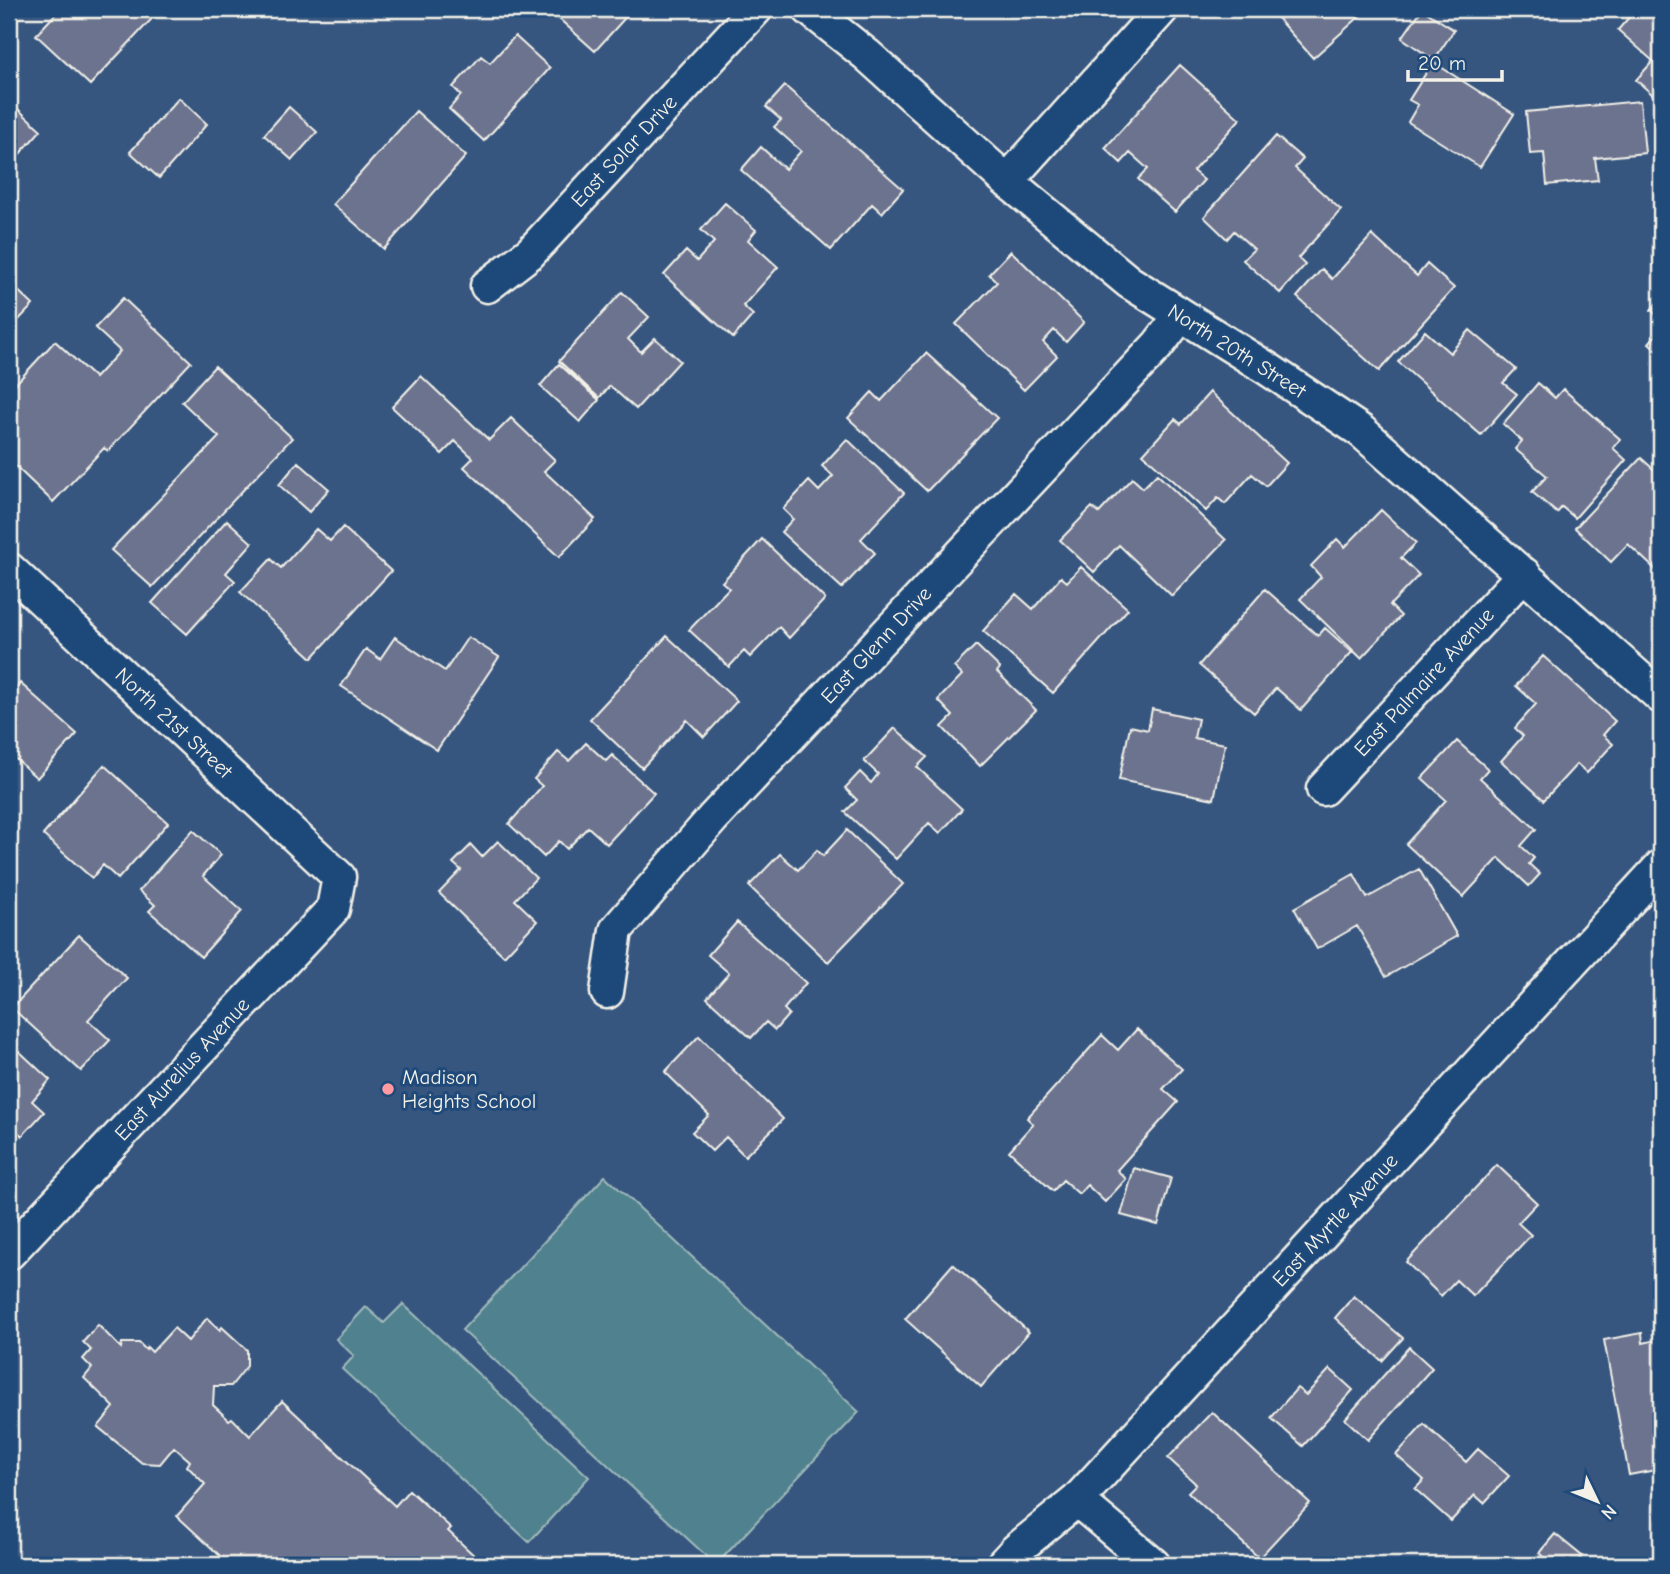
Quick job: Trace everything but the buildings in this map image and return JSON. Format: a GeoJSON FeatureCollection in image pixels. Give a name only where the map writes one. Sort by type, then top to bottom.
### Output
{"type":"FeatureCollection","features":[{"type":"Feature","properties":{"kind":"street","name":"East Solar Drive"},"geometry":{"type":"LineString","coordinates":[[486,286],[530,253],[756,9]]}},
{"type":"Feature","properties":{"kind":"street","name":"North 20th Street"},"geometry":{"type":"LineString","coordinates":[[808,9],[867,55],[1007,181],[1129,282],[1361,431],[1661,697]]}},
{"type":"Feature","properties":{"kind":"street"},"geometry":{"type":"LineString","coordinates":[[1007,181],[1162,9]]}},
{"type":"Feature","properties":{"kind":"street","name":"East Glenn Drive"},"geometry":{"type":"LineString","coordinates":[[607,992],[616,930],[713,818],[1158,345],[1181,315]]}},
{"type":"Feature","properties":{"kind":"street","name":"East Palmaire Avenue"},"geometry":{"type":"LineString","coordinates":[[1323,789],[1524,575]]}},
{"type":"Feature","properties":{"kind":"street","name":"North 21st Street"},"geometry":{"type":"LineString","coordinates":[[13,581],[339,877]]}},
{"type":"Feature","properties":{"kind":"street","name":"East Myrtle Avenue"},"geometry":{"type":"LineString","coordinates":[[1002,1565],[1016,1550],[1077,1500],[1661,866]]}},
{"type":"Feature","properties":{"kind":"street","name":"East Aurelius Avenue"},"geometry":{"type":"LineString","coordinates":[[9,1253],[333,909],[339,877]]}},
{"type":"Feature","properties":{"kind":"street"},"geometry":{"type":"LineString","coordinates":[[1077,1500],[1154,1565]]}},
{"type":"Feature","properties":{"kind":"green space"},"geometry":{"type":"Polygon","coordinates":[[[605,1176],[859,1412],[716,1565],[462,1330],[605,1176]]]}},
{"type":"Feature","properties":{"kind":"green space"},"geometry":{"type":"Polygon","coordinates":[[[403,1304],[589,1477],[529,1542],[342,1369],[354,1356],[336,1339],[366,1307],[384,1323],[403,1304]]]}},
{"type":"Feature","properties":{"kind":"place","name":"Madison Heights School"},"geometry":{"type":"Point","coordinates":[388,1089]}}]}
